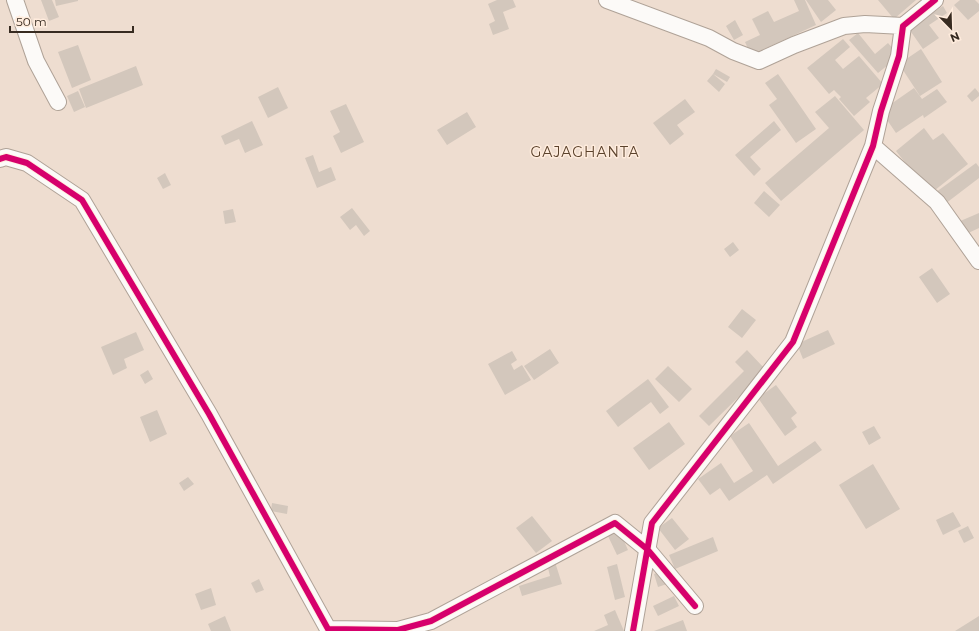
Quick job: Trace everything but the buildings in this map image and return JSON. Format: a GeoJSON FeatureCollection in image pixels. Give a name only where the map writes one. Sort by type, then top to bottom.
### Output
{"type":"FeatureCollection","features":[{"type":"Feature","properties":{"kind":"street"},"geometry":{"type":"LineString","coordinates":[[15,0],[36,61],[58,102]]}},
{"type":"Feature","properties":{"kind":"street"},"geometry":{"type":"LineString","coordinates":[[607,0],[709,38],[733,51],[759,61],[794,45],[844,26],[865,24],[903,26],[935,0]]}},
{"type":"Feature","properties":{"kind":"street"},"geometry":{"type":"LineString","coordinates":[[633,631],[652,523],[793,342],[873,146],[881,111],[899,56],[903,26]]}},
{"type":"Feature","properties":{"kind":"street"},"geometry":{"type":"LineString","coordinates":[[873,146],[937,202],[979,261]]}},
{"type":"Feature","properties":{"kind":"street"},"geometry":{"type":"LineString","coordinates":[[0,159],[6,157],[27,163],[82,200],[209,414],[328,630],[398,630],[431,620],[615,523],[647,549],[695,606]]}},
{"type":"Feature","properties":{"kind":"cycle path"},"geometry":{"type":"LineString","coordinates":[[633,631],[652,523],[793,342],[873,146],[881,111],[899,56],[903,26],[935,0]]}},
{"type":"Feature","properties":{"kind":"cycle path"},"geometry":{"type":"LineString","coordinates":[[0,159],[6,157],[27,163],[82,200],[209,414],[328,629],[398,630],[431,621],[615,523],[647,549],[695,606]]}},
{"type":"Feature","properties":{"kind":"district","name":"GAJAGHANTA"},"geometry":{"type":"Point","coordinates":[585,152]}}]}
